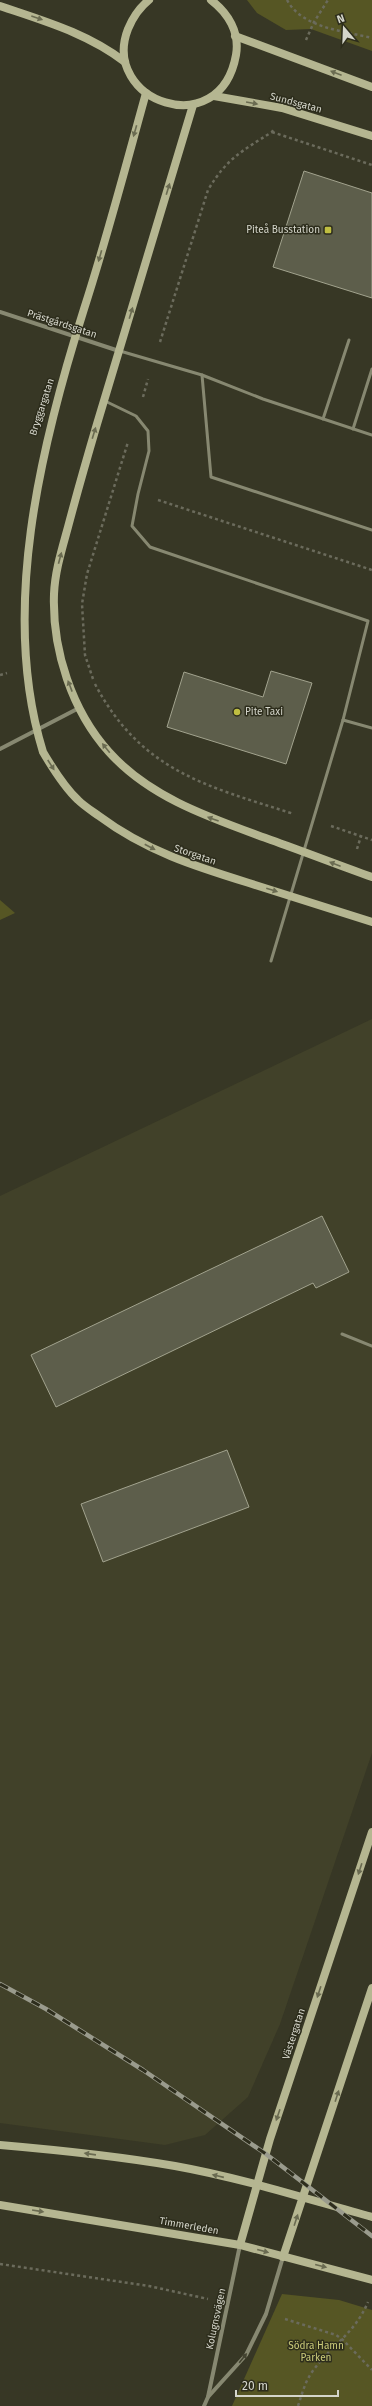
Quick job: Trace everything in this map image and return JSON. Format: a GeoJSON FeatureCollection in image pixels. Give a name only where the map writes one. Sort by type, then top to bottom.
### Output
{"type":"FeatureCollection","features":[{"type":"Feature","properties":{"kind":"street"},"geometry":{"type":"LineString","coordinates":[[150,0],[140,7],[125,37],[124,50],[126,62],[131,78],[146,93],[168,103],[180,106],[193,105],[214,96],[222,89],[234,63],[237,50],[231,20],[222,8],[211,0]]}},
{"type":"Feature","properties":{"kind":"street"},"geometry":{"type":"LineString","coordinates":[[0,6],[77,32],[105,46],[126,62]]}},
{"type":"Feature","properties":{"kind":"street"},"geometry":{"type":"LineString","coordinates":[[235,36],[372,87]]}},
{"type":"Feature","properties":{"kind":"street","name":"Bryggargatan"},"geometry":{"type":"LineString","coordinates":[[32,468],[75,337],[146,93]]}},
{"type":"Feature","properties":{"kind":"street","name":"Sundsgatan"},"geometry":{"type":"LineString","coordinates":[[214,96],[282,108],[372,136]]}},
{"type":"Feature","properties":{"kind":"street"},"geometry":{"type":"LineString","coordinates":[[193,105],[104,401],[58,567],[54,594],[55,627],[62,660],[79,708],[86,721],[110,754],[132,773],[158,791],[196,812],[372,877]]}},
{"type":"Feature","properties":{"kind":"street","name":"Prästgårdsgatan"},"geometry":{"type":"LineString","coordinates":[[0,312],[120,351]]}},
{"type":"Feature","properties":{"kind":"street"},"geometry":{"type":"LineString","coordinates":[[0,749],[79,708]]}},
{"type":"Feature","properties":{"kind":"street"},"geometry":{"type":"LineString","coordinates":[[26,718],[32,732]]}},
{"type":"Feature","properties":{"kind":"street","name":"Storgatan"},"geometry":{"type":"LineString","coordinates":[[32,732],[52,768],[78,800],[118,830],[175,860],[372,922]]}},
{"type":"Feature","properties":{"kind":"street","name":"Västergatan"},"geometry":{"type":"LineString","coordinates":[[240,2245],[256,2184],[372,1832]]}},
{"type":"Feature","properties":{"kind":"street"},"geometry":{"type":"LineString","coordinates":[[284,2257],[372,1988]]}},
{"type":"Feature","properties":{"kind":"street"},"geometry":{"type":"LineString","coordinates":[[0,2145],[82,2153],[176,2166],[256,2184],[372,2217]]}},
{"type":"Feature","properties":{"kind":"street","name":"Timmerleden"},"geometry":{"type":"LineString","coordinates":[[0,2205],[240,2245],[372,2280]]}},
{"type":"Feature","properties":{"kind":"street","name":"Kolugnsvägen"},"geometry":{"type":"LineString","coordinates":[[204,2406],[208,2397],[240,2245]]}},
{"type":"Feature","properties":{"kind":"street","name":"Kolugnsvägen"},"geometry":{"type":"LineString","coordinates":[[208,2397],[246,2355],[266,2314],[284,2257]]}},
{"type":"Feature","properties":{"kind":"lane"},"geometry":{"type":"LineString","coordinates":[[323,419],[349,340]]}},
{"type":"Feature","properties":{"kind":"lane"},"geometry":{"type":"LineString","coordinates":[[120,351],[202,375],[263,399],[372,435]]}},
{"type":"Feature","properties":{"kind":"lane"},"geometry":{"type":"LineString","coordinates":[[353,429],[372,369]]}},
{"type":"Feature","properties":{"kind":"lane"},"geometry":{"type":"LineString","coordinates":[[202,375],[211,477],[372,530]]}},
{"type":"Feature","properties":{"kind":"lane"},"geometry":{"type":"LineString","coordinates":[[104,401],[136,416],[148,431],[149,451],[138,494],[132,526],[150,547],[368,621],[343,720],[292,896],[271,961]]}},
{"type":"Feature","properties":{"kind":"lane"},"geometry":{"type":"LineString","coordinates":[[343,720],[372,728]]}},
{"type":"Feature","properties":{"kind":"lane"},"geometry":{"type":"LineString","coordinates":[[342,1334],[372,1346]]}},
{"type":"Feature","properties":{"kind":"path"},"geometry":{"type":"LineString","coordinates":[[287,0],[300,16],[314,22],[372,38]]}},
{"type":"Feature","properties":{"kind":"path"},"geometry":{"type":"LineString","coordinates":[[299,59],[314,22],[328,0]]}},
{"type":"Feature","properties":{"kind":"path"},"geometry":{"type":"LineString","coordinates":[[282,108],[272,132],[234,156],[220,170],[208,190],[113,486],[87,574],[82,604],[85,655],[94,683],[121,726],[165,765],[215,788],[372,840]]}},
{"type":"Feature","properties":{"kind":"path"},"geometry":{"type":"LineString","coordinates":[[272,132],[372,166]]}},
{"type":"Feature","properties":{"kind":"path"},"geometry":{"type":"LineString","coordinates":[[113,486],[372,570]]}},
{"type":"Feature","properties":{"kind":"path"},"geometry":{"type":"LineString","coordinates":[[0,2264],[149,2286],[227,2304]]}},
{"type":"Feature","properties":{"kind":"path"},"geometry":{"type":"LineString","coordinates":[[298,2406],[312,2373],[321,2360],[343,2340],[362,2316],[371,2296]]}},
{"type":"Feature","properties":{"kind":"path"},"geometry":{"type":"LineString","coordinates":[[266,2314],[306,2324],[343,2340],[372,2370]]}},
{"type":"Feature","properties":{"kind":"shaded area"},"geometry":{"type":"Polygon","coordinates":[[[372,1019],[372,1753],[280,2024],[248,2097],[205,2135],[165,2145],[0,2123],[0,1196],[372,1019]]]}},
{"type":"Feature","properties":{"kind":"green space"},"geometry":{"type":"Polygon","coordinates":[[[247,0],[372,0],[372,51],[311,29],[286,30],[257,13],[247,0]]]}},
{"type":"Feature","properties":{"kind":"green space"},"geometry":{"type":"Polygon","coordinates":[[[0,900],[15,913],[0,920],[0,900]]]}},
{"type":"Feature","properties":{"kind":"green space","name":"Södra Hamn Parken"},"geometry":{"type":"Polygon","coordinates":[[[282,2294],[339,2300],[372,2310],[372,2406],[232,2406],[282,2294]]]}},
{"type":"Feature","properties":{"kind":"building","name":"Piteå Busstation"},"geometry":{"type":"Polygon","coordinates":[[[304,171],[372,193],[372,298],[273,267],[304,171]]]}},
{"type":"Feature","properties":{"kind":"building","name":"Pite Taxi"},"geometry":{"type":"Polygon","coordinates":[[[271,671],[312,683],[286,764],[167,727],[184,672],[263,697],[271,671]]]}},
{"type":"Feature","properties":{"kind":"building"},"geometry":{"type":"Polygon","coordinates":[[[322,1216],[349,1272],[316,1288],[313,1283],[56,1407],[31,1355],[322,1216]]]}},
{"type":"Feature","properties":{"kind":"building"},"geometry":{"type":"Polygon","coordinates":[[[227,1450],[249,1507],[103,1562],[81,1504],[227,1450]]]}},
{"type":"Feature","properties":{"kind":"railway"},"geometry":{"type":"LineString","coordinates":[[0,1984],[46,2009],[143,2070],[266,2154],[372,2236]]}},
{"type":"Feature","properties":{"kind":"place","name":"Piteå Busstation"},"geometry":{"type":"Point","coordinates":[328,230]}},
{"type":"Feature","properties":{"kind":"place","name":"Pite Taxi"},"geometry":{"type":"Point","coordinates":[237,712]}}]}
